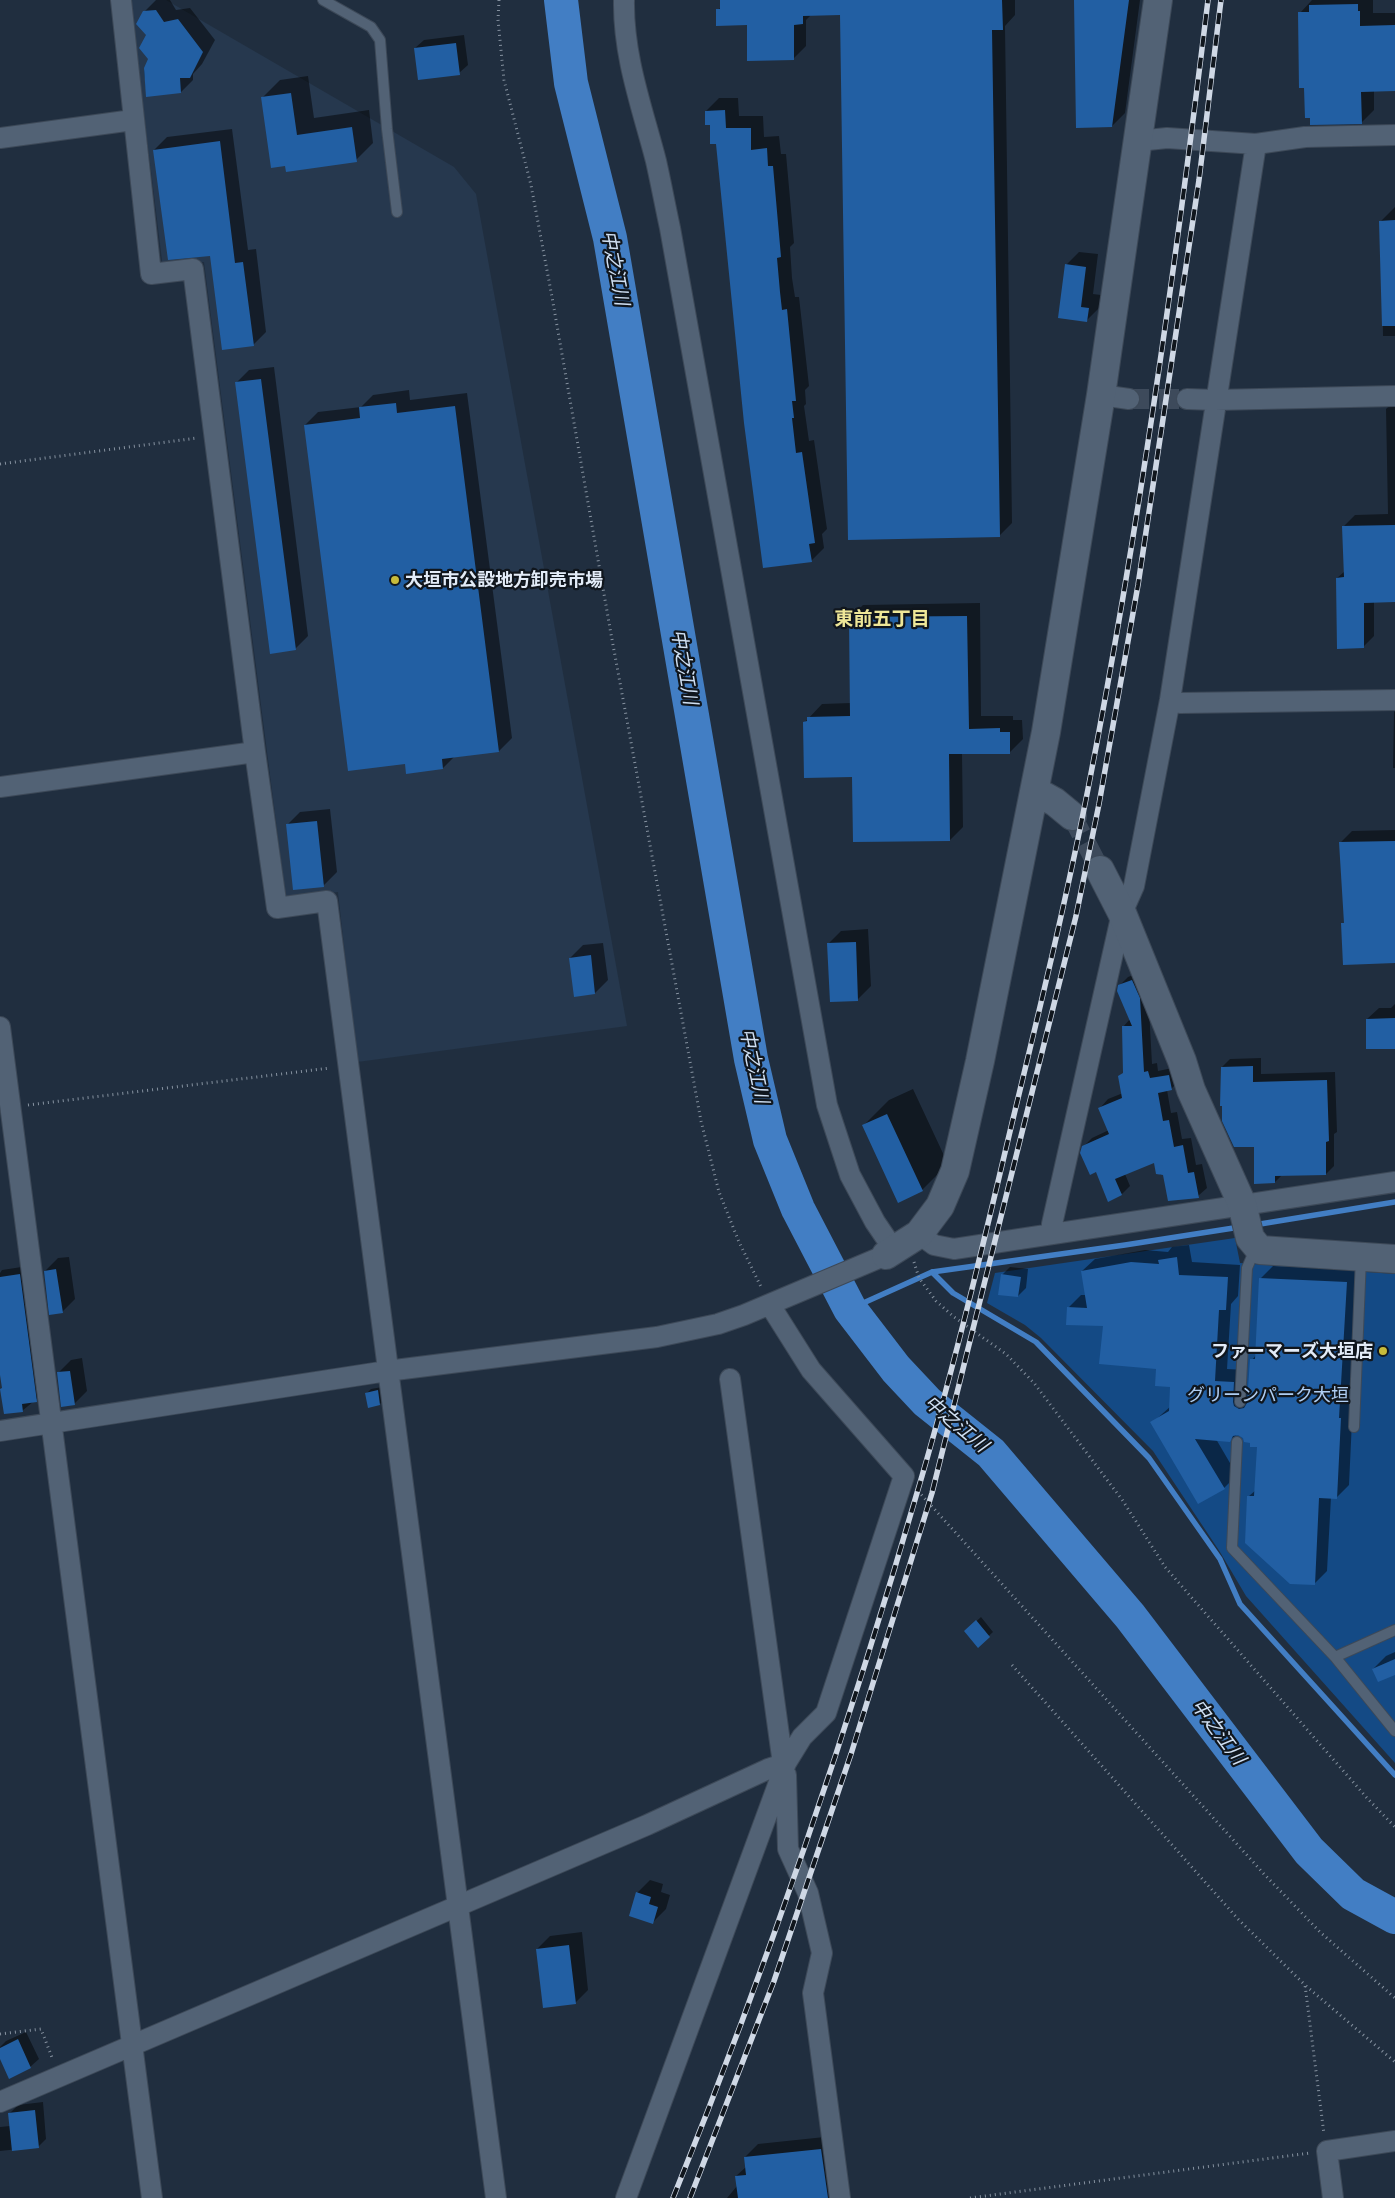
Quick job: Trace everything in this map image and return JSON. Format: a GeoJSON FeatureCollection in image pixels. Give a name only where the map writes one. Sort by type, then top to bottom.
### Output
{"type":"FeatureCollection","features":[{"type":"Feature","properties":{"kind":"street"},"geometry":{"type":"LineString","coordinates":[[121,0],[151,274],[193,269],[277,908],[327,901],[387,1371],[460,1904],[496,2198]]}},
{"type":"Feature","properties":{"kind":"street"},"geometry":{"type":"LineString","coordinates":[[624,0],[625,42],[632,79],[656,162],[670,228],[827,1105],[850,1175],[875,1222],[902,1245],[934,1245],[954,1249],[1052,1233],[1248,1225],[1395,1182]]}},
{"type":"Feature","properties":{"kind":"street"},"geometry":{"type":"LineString","coordinates":[[0,1431],[387,1371],[658,1337],[718,1324],[778,1301],[902,1245],[940,1206],[954,1171],[982,1052],[1035,791],[1101,394],[1158,0]]}},
{"type":"Feature","properties":{"kind":"street"},"geometry":{"type":"LineString","coordinates":[[0,138],[133,120]]}},
{"type":"Feature","properties":{"kind":"street"},"geometry":{"type":"LineString","coordinates":[[1138,141],[1167,138],[1256,144],[1305,137],[1395,135]]}},
{"type":"Feature","properties":{"kind":"street"},"geometry":{"type":"LineString","coordinates":[[1052,1233],[1052,1224],[1122,913],[1134,886],[1170,700],[1256,144]]}},
{"type":"Feature","properties":{"kind":"street"},"geometry":{"type":"LineString","coordinates":[[1101,394],[1129,399]]}},
{"type":"Feature","properties":{"kind":"street"},"geometry":{"type":"LineString","coordinates":[[1187,399],[1395,396]]}},
{"type":"Feature","properties":{"kind":"street"},"geometry":{"type":"LineString","coordinates":[[1170,700],[1180,703],[1395,700]]}},
{"type":"Feature","properties":{"kind":"street"},"geometry":{"type":"LineString","coordinates":[[0,787],[255,752]]}},
{"type":"Feature","properties":{"kind":"street"},"geometry":{"type":"LineString","coordinates":[[1035,791],[1055,802],[1072,816]]}},
{"type":"Feature","properties":{"kind":"street"},"geometry":{"type":"LineString","coordinates":[[1100,870],[1122,913],[1182,1060],[1191,1090],[1260,1250],[1395,1259]]}},
{"type":"Feature","properties":{"kind":"street"},"geometry":{"type":"LineString","coordinates":[[0,1026],[50,1423],[134,2046],[152,2198]]}},
{"type":"Feature","properties":{"kind":"street"},"geometry":{"type":"LineString","coordinates":[[626,2198],[784,1764],[802,1737],[826,1712],[904,1476],[811,1370],[778,1301]]}},
{"type":"Feature","properties":{"kind":"street"},"geometry":{"type":"LineString","coordinates":[[730,1378],[784,1764],[788,1849],[808,1893],[822,1953],[813,1993],[840,2198]]}},
{"type":"Feature","properties":{"kind":"street"},"geometry":{"type":"LineString","coordinates":[[0,2102],[647,1825],[768,1769],[784,1764]]}},
{"type":"Feature","properties":{"kind":"street"},"geometry":{"type":"LineString","coordinates":[[1333,2198],[1326,2151],[1395,2142]]}},
{"type":"Feature","properties":{"kind":"lane"},"geometry":{"type":"LineString","coordinates":[[323,0],[371,27],[380,40],[386,129],[397,212]]}},
{"type":"Feature","properties":{"kind":"lane"},"geometry":{"type":"LineString","coordinates":[[1240,1402],[1248,1225]]}},
{"type":"Feature","properties":{"kind":"lane"},"geometry":{"type":"LineString","coordinates":[[1354,1427],[1361,1257]]}},
{"type":"Feature","properties":{"kind":"lane"},"geometry":{"type":"LineString","coordinates":[[1237,1442],[1232,1548],[1336,1657],[1395,1731]]}},
{"type":"Feature","properties":{"kind":"lane"},"geometry":{"type":"LineString","coordinates":[[1336,1657],[1395,1630]]}},
{"type":"Feature","properties":{"kind":"path"},"geometry":{"type":"LineString","coordinates":[[499,0],[498,20],[504,80],[531,185],[549,278],[615,654],[701,1121],[719,1192],[738,1242],[778,1301]]}},
{"type":"Feature","properties":{"kind":"path"},"geometry":{"type":"LineString","coordinates":[[0,464],[215,436]]}},
{"type":"Feature","properties":{"kind":"path"},"geometry":{"type":"LineString","coordinates":[[10,1107],[348,1066]]}},
{"type":"Feature","properties":{"kind":"path"},"geometry":{"type":"LineString","coordinates":[[902,1245],[913,1259],[919,1278],[936,1300],[954,1317],[1006,1354],[1034,1383],[1112,1484],[1165,1567],[1367,1798],[1395,1827]]}},
{"type":"Feature","properties":{"kind":"path"},"geometry":{"type":"LineString","coordinates":[[904,1476],[967,1543],[1264,1874],[1320,1932],[1395,1998]]}},
{"type":"Feature","properties":{"kind":"path"},"geometry":{"type":"LineString","coordinates":[[1012,1665],[1238,1918],[1305,1985],[1395,2062]]}},
{"type":"Feature","properties":{"kind":"path"},"geometry":{"type":"LineString","coordinates":[[970,2198],[1326,2151],[1305,1985]]}},
{"type":"Feature","properties":{"kind":"path"},"geometry":{"type":"LineString","coordinates":[[0,2034],[41,2029],[60,2076]]}},
{"type":"Feature","properties":{"kind":"shaded area","name":"大垣市公設地方卸売市場"},"geometry":{"type":"Polygon","coordinates":[[[130,0],[166,0],[454,167],[476,194],[627,1026],[357,1062],[338,892],[286,899],[204,262],[163,268],[130,0]]]}},
{"type":"Feature","properties":{"kind":"green space","name":"グリーンパーク大垣"},"geometry":{"type":"Polygon","coordinates":[[[1235,1238],[1240,1263],[1395,1274],[1395,1763],[1246,1596],[1220,1552],[1153,1451],[1041,1338],[1025,1325],[987,1303],[995,1273],[1235,1238]]]}},
{"type":"Feature","properties":{"kind":"building"},"geometry":{"type":"Polygon","coordinates":[[[720,0],[1002,0],[1003,30],[992,30],[1000,537],[848,540],[840,15],[803,16],[803,24],[794,25],[794,60],[747,61],[747,25],[716,26],[716,9],[720,9],[720,0]]]}},
{"type":"Feature","properties":{"kind":"building"},"geometry":{"type":"Polygon","coordinates":[[[1074,0],[1129,0],[1112,127],[1076,128],[1074,0]]]}},
{"type":"Feature","properties":{"kind":"building"},"geometry":{"type":"Polygon","coordinates":[[[1358,4],[1360,26],[1395,25],[1395,91],[1361,92],[1362,124],[1310,125],[1310,118],[1305,118],[1304,88],[1299,88],[1298,12],[1309,12],[1309,5],[1358,4]]]}},
{"type":"Feature","properties":{"kind":"building"},"geometry":{"type":"Polygon","coordinates":[[[156,10],[164,22],[178,19],[203,52],[190,78],[180,78],[181,93],[146,97],[144,68],[148,59],[139,48],[146,35],[136,24],[143,11],[156,10]]]}},
{"type":"Feature","properties":{"kind":"building"},"geometry":{"type":"Polygon","coordinates":[[[456,43],[460,75],[418,80],[414,48],[456,43]]]}},
{"type":"Feature","properties":{"kind":"building"},"geometry":{"type":"Polygon","coordinates":[[[291,93],[297,135],[352,127],[357,162],[286,172],[285,166],[271,168],[261,97],[291,93]]]}},
{"type":"Feature","properties":{"kind":"building"},"geometry":{"type":"Polygon","coordinates":[[[725,110],[726,128],[751,128],[751,150],[767,148],[768,166],[773,166],[781,257],[777,258],[780,292],[782,310],[787,309],[796,401],[792,401],[794,418],[792,418],[796,453],[802,452],[815,543],[809,544],[812,562],[763,568],[744,423],[716,144],[710,144],[710,125],[705,125],[705,111],[725,110]]]}},
{"type":"Feature","properties":{"kind":"building"},"geometry":{"type":"Polygon","coordinates":[[[220,141],[235,263],[243,262],[254,346],[222,350],[210,256],[168,260],[153,150],[220,141]]]}},
{"type":"Feature","properties":{"kind":"building"},"geometry":{"type":"Polygon","coordinates":[[[1395,220],[1395,326],[1382,326],[1379,221],[1395,220]]]}},
{"type":"Feature","properties":{"kind":"building"},"geometry":{"type":"Polygon","coordinates":[[[1065,264],[1086,267],[1081,307],[1089,308],[1087,322],[1058,318],[1065,264]]]}},
{"type":"Feature","properties":{"kind":"building"},"geometry":{"type":"Polygon","coordinates":[[[261,379],[296,650],[270,654],[235,382],[261,379]]]}},
{"type":"Feature","properties":{"kind":"building"},"geometry":{"type":"Polygon","coordinates":[[[396,403],[397,413],[455,406],[499,752],[442,759],[443,769],[406,774],[405,764],[348,771],[304,425],[360,418],[359,407],[396,403]]]}},
{"type":"Feature","properties":{"kind":"building"},"geometry":{"type":"Polygon","coordinates":[[[1395,525],[1395,602],[1364,603],[1364,648],[1337,649],[1336,578],[1344,577],[1342,526],[1395,525]]]}},
{"type":"Feature","properties":{"kind":"building"},"geometry":{"type":"Polygon","coordinates":[[[967,616],[969,729],[1000,728],[1000,732],[1010,732],[1010,754],[949,754],[950,841],[853,842],[852,777],[804,778],[803,722],[807,721],[807,717],[850,716],[849,617],[967,616]]]}},
{"type":"Feature","properties":{"kind":"building"},"geometry":{"type":"Polygon","coordinates":[[[317,821],[324,887],[293,890],[286,824],[317,821]]]}},
{"type":"Feature","properties":{"kind":"building"},"geometry":{"type":"Polygon","coordinates":[[[1395,841],[1395,963],[1343,965],[1341,923],[1344,923],[1339,842],[1395,841]]]}},
{"type":"Feature","properties":{"kind":"building"},"geometry":{"type":"Polygon","coordinates":[[[856,942],[858,1001],[830,1002],[827,943],[856,942]]]}},
{"type":"Feature","properties":{"kind":"building"},"geometry":{"type":"Polygon","coordinates":[[[591,955],[595,994],[574,997],[569,958],[591,955]]]}},
{"type":"Feature","properties":{"kind":"building"},"geometry":{"type":"Polygon","coordinates":[[[1132,980],[1140,998],[1144,1072],[1148,1071],[1150,1078],[1169,1075],[1172,1090],[1158,1093],[1163,1121],[1169,1120],[1174,1147],[1183,1145],[1188,1173],[1194,1172],[1199,1198],[1168,1201],[1163,1175],[1156,1174],[1154,1163],[1115,1179],[1122,1195],[1108,1202],[1096,1172],[1090,1175],[1080,1153],[1082,1146],[1109,1134],[1098,1108],[1122,1098],[1118,1076],[1123,1073],[1122,1026],[1132,1026],[1117,991],[1118,985],[1132,980]]]}},
{"type":"Feature","properties":{"kind":"building"},"geometry":{"type":"Polygon","coordinates":[[[1395,1018],[1395,1049],[1366,1049],[1366,1019],[1395,1018]]]}},
{"type":"Feature","properties":{"kind":"building"},"geometry":{"type":"Polygon","coordinates":[[[1253,1066],[1253,1082],[1327,1080],[1329,1141],[1326,1142],[1326,1175],[1275,1176],[1275,1183],[1254,1184],[1254,1147],[1234,1147],[1222,1121],[1222,1106],[1220,1106],[1221,1067],[1253,1066]]]}},
{"type":"Feature","properties":{"kind":"building"},"geometry":{"type":"Polygon","coordinates":[[[887,1114],[923,1191],[898,1203],[862,1125],[887,1114]]]}},
{"type":"Feature","properties":{"kind":"building"},"geometry":{"type":"Polygon","coordinates":[[[1177,1257],[1179,1275],[1228,1277],[1226,1310],[1219,1310],[1215,1381],[1234,1382],[1233,1402],[1234,1406],[1239,1409],[1244,1408],[1247,1403],[1250,1359],[1255,1359],[1259,1278],[1347,1282],[1339,1418],[1341,1418],[1337,1499],[1319,1498],[1315,1585],[1290,1584],[1245,1543],[1247,1496],[1254,1496],[1257,1447],[1250,1447],[1250,1443],[1244,1442],[1243,1438],[1238,1435],[1233,1436],[1230,1442],[1195,1439],[1225,1489],[1198,1504],[1150,1422],[1169,1411],[1170,1387],[1155,1386],[1156,1369],[1099,1364],[1103,1326],[1066,1325],[1067,1307],[1087,1308],[1081,1271],[1131,1262],[1159,1264],[1158,1260],[1177,1257]]]}},
{"type":"Feature","properties":{"kind":"building"},"geometry":{"type":"Polygon","coordinates":[[[56,1269],[63,1313],[49,1315],[44,1271],[56,1269]]]}},
{"type":"Feature","properties":{"kind":"building"},"geometry":{"type":"Polygon","coordinates":[[[20,1274],[37,1402],[22,1404],[23,1412],[4,1414],[0,1389],[2,1388],[0,1375],[0,1277],[20,1274]]]}},
{"type":"Feature","properties":{"kind":"building"},"geometry":{"type":"Polygon","coordinates":[[[1001,1274],[1021,1277],[1018,1297],[998,1295],[1001,1274]]]}},
{"type":"Feature","properties":{"kind":"building"},"geometry":{"type":"Polygon","coordinates":[[[70,1371],[75,1405],[61,1407],[57,1372],[70,1371]]]}},
{"type":"Feature","properties":{"kind":"building"},"geometry":{"type":"Polygon","coordinates":[[[378,1390],[380,1405],[368,1408],[365,1393],[378,1390]]]}},
{"type":"Feature","properties":{"kind":"building"},"geometry":{"type":"Polygon","coordinates":[[[976,1620],[990,1637],[978,1648],[964,1631],[976,1620]]]}},
{"type":"Feature","properties":{"kind":"building"},"geometry":{"type":"Polygon","coordinates":[[[1395,1659],[1395,1675],[1378,1682],[1372,1669],[1395,1659]]]}},
{"type":"Feature","properties":{"kind":"building"},"geometry":{"type":"Polygon","coordinates":[[[636,1892],[651,1897],[649,1904],[658,1907],[653,1924],[629,1916],[636,1892]]]}},
{"type":"Feature","properties":{"kind":"building"},"geometry":{"type":"Polygon","coordinates":[[[569,1945],[576,2004],[543,2008],[536,1949],[569,1945]]]}},
{"type":"Feature","properties":{"kind":"building"},"geometry":{"type":"Polygon","coordinates":[[[18,2039],[31,2068],[9,2079],[0,2059],[0,2048],[18,2039]]]}},
{"type":"Feature","properties":{"kind":"building"},"geometry":{"type":"Polygon","coordinates":[[[35,2110],[39,2148],[12,2151],[8,2113],[35,2110]]]}},
{"type":"Feature","properties":{"kind":"building"},"geometry":{"type":"Polygon","coordinates":[[[821,2149],[828,2198],[738,2198],[735,2176],[746,2175],[744,2157],[821,2149]]]}},
{"type":"Feature","properties":{"kind":"waterway","name":"中之江川"},"geometry":{"type":"LineString","coordinates":[[561,0],[571,83],[610,238],[751,1059],[770,1140],[798,1209],[850,1309],[896,1369],[927,1402],[991,1453],[1130,1616],[1309,1851],[1353,1894],[1395,1917]]}},
{"type":"Feature","properties":{"kind":"waterway"},"geometry":{"type":"LineString","coordinates":[[1254,1225],[1395,1202]]}},
{"type":"Feature","properties":{"kind":"waterway"},"geometry":{"type":"LineString","coordinates":[[850,1309],[932,1272],[1240,1227]]}},
{"type":"Feature","properties":{"kind":"waterway"},"geometry":{"type":"LineString","coordinates":[[932,1272],[953,1293],[1036,1342],[1149,1458],[1220,1559],[1240,1604],[1395,1775]]}},
{"type":"Feature","properties":{"kind":"tunnel"},"geometry":{"type":"LineString","coordinates":[[1129,399],[1187,399]]}},
{"type":"Feature","properties":{"kind":"tunnel"},"geometry":{"type":"LineString","coordinates":[[1072,816],[1100,870]]}},
{"type":"Feature","properties":{"kind":"railway"},"geometry":{"type":"LineString","coordinates":[[673,2198],[775,1930],[867,1659],[922,1476],[980,1256],[1080,831],[1124,593],[1183,198],[1208,0]]}},
{"type":"Feature","properties":{"kind":"railway"},"geometry":{"type":"LineString","coordinates":[[690,2198],[774,1981],[851,1754],[932,1493],[1076,916],[1099,804],[1138,585],[1199,180],[1221,0]]}},
{"type":"Feature","properties":{"kind":"place","name":"大垣市公設地方卸売市場"},"geometry":{"type":"Point","coordinates":[395,580]}},
{"type":"Feature","properties":{"kind":"place","name":"ファーマーズ大垣店"},"geometry":{"type":"Point","coordinates":[1383,1351]}},
{"type":"Feature","properties":{"kind":"district","name":"東前五丁目"},"geometry":{"type":"Point","coordinates":[882,619]}}]}
